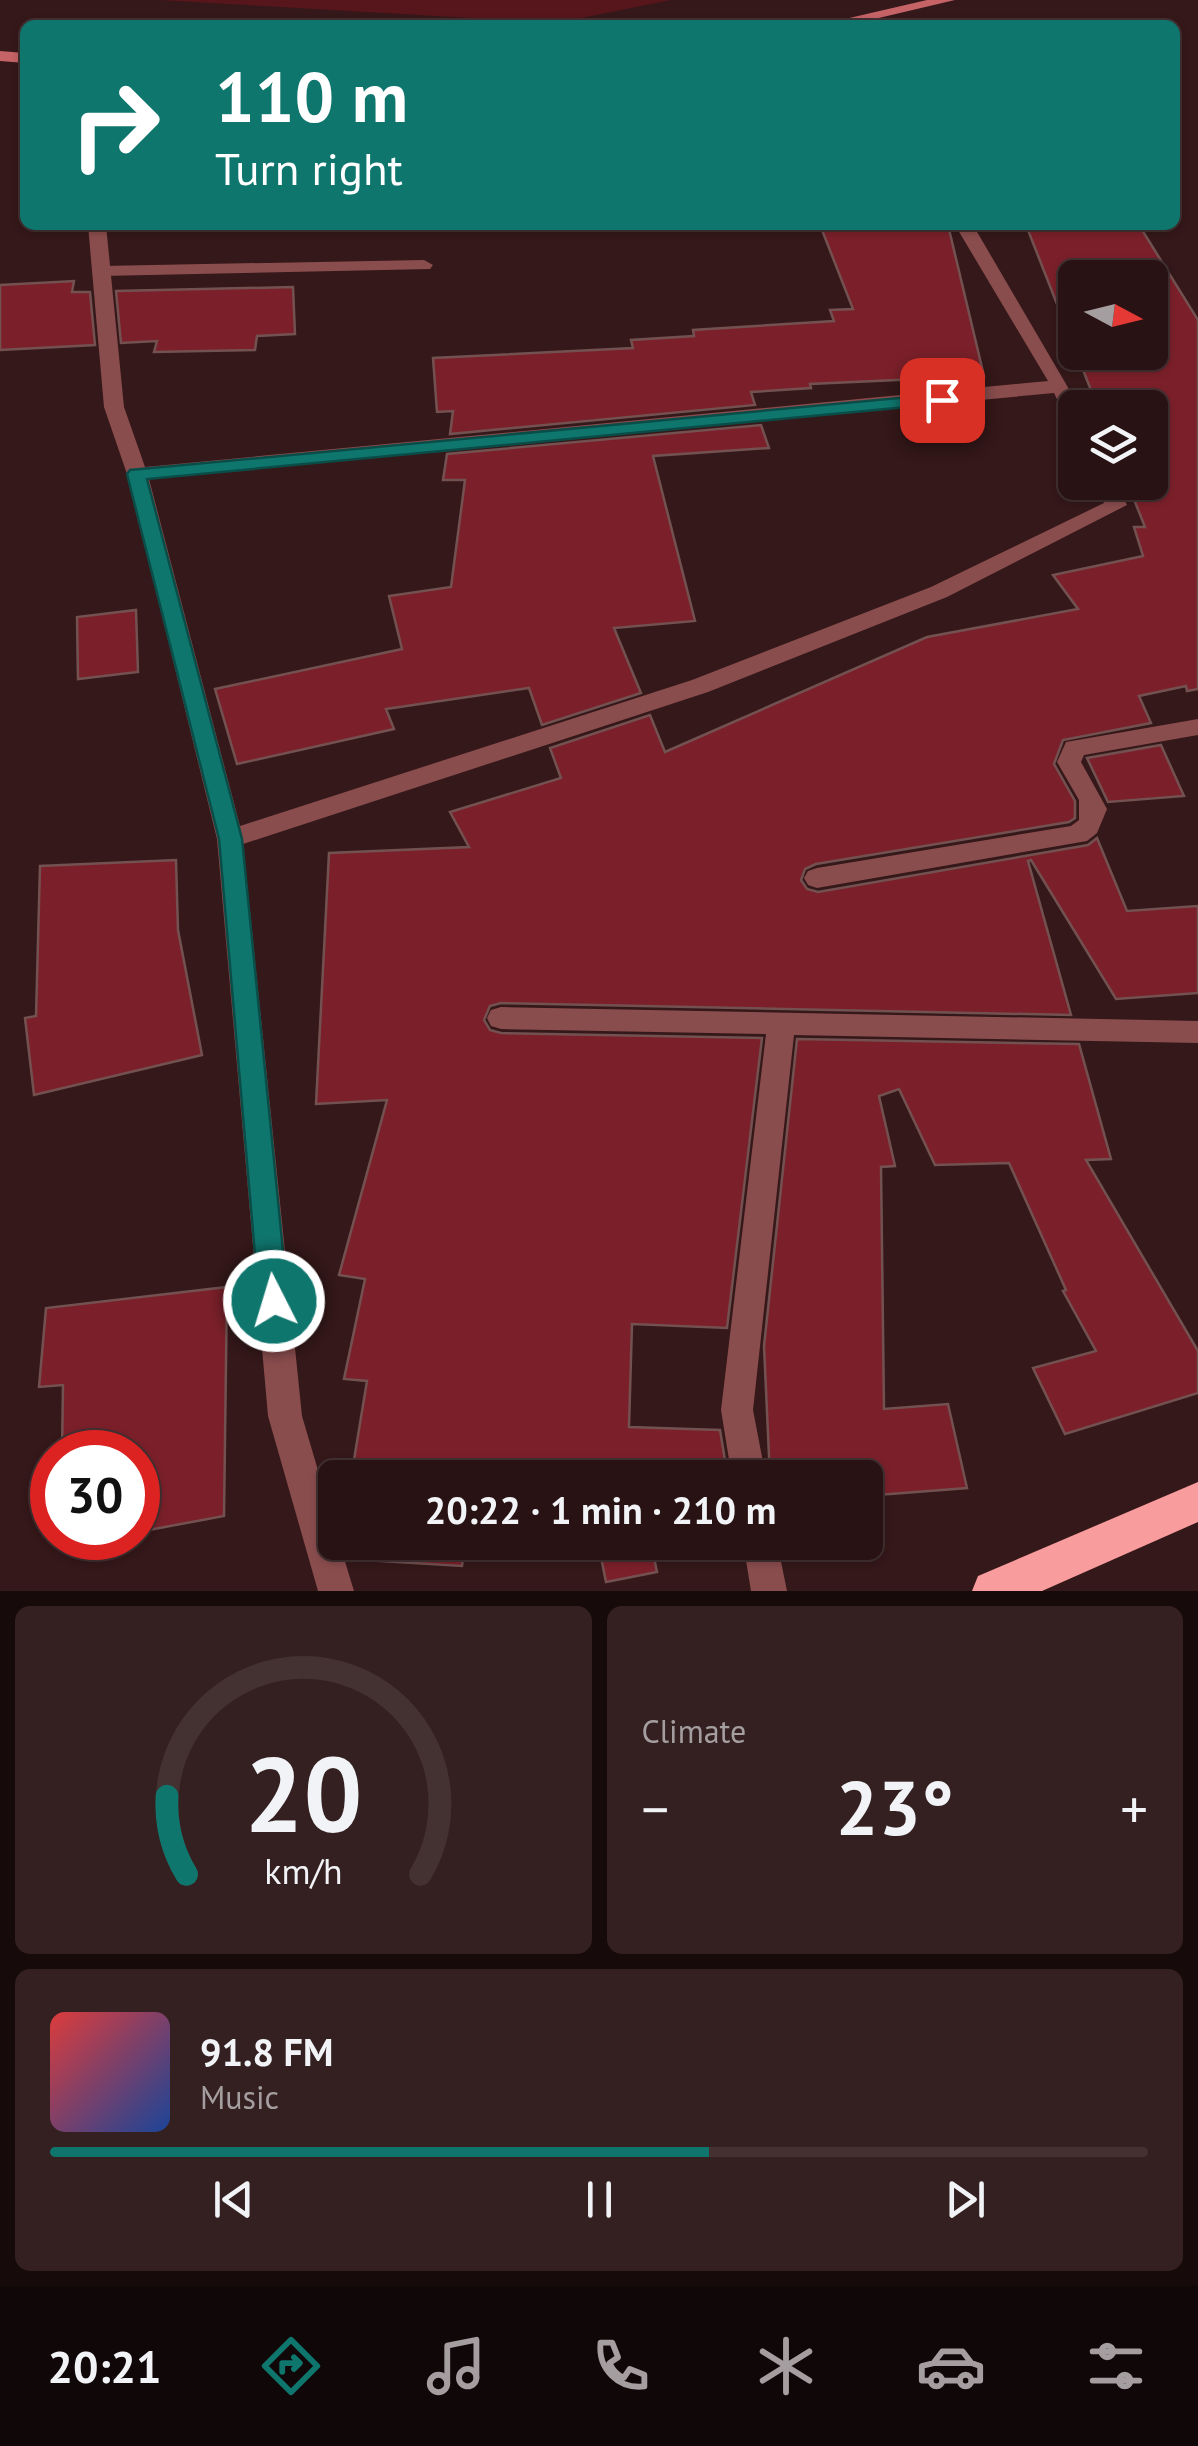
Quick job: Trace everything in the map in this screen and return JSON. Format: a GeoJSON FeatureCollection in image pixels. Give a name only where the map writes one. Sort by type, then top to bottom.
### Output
{"type":"FeatureCollection","features":[{"type":"Feature","properties":{"kind":"highway"},"geometry":{"type":"LineString","coordinates":[[992,1591],[1198,1502]]}},
{"type":"Feature","properties":{"kind":"main road"},"geometry":{"type":"LineString","coordinates":[[856,20],[948,0]]}},
{"type":"Feature","properties":{"kind":"street"},"geometry":{"type":"LineString","coordinates":[[98,230],[114,408],[137,474],[230,839],[285,1416],[336,1591]]}},
{"type":"Feature","properties":{"kind":"street"},"geometry":{"type":"LineString","coordinates":[[967,230],[1062,390]]}},
{"type":"Feature","properties":{"kind":"street"},"geometry":{"type":"LineString","coordinates":[[102,271],[424,265]]}},
{"type":"Feature","properties":{"kind":"street"},"geometry":{"type":"LineString","coordinates":[[137,474],[1060,386]]}},
{"type":"Feature","properties":{"kind":"street"},"geometry":{"type":"LineString","coordinates":[[230,839],[700,686],[939,592],[1116,505],[1114,500]]}},
{"type":"Feature","properties":{"kind":"street"},"geometry":{"type":"LineString","coordinates":[[817,878],[1078,834],[1093,823],[1097,814],[1070,762],[1075,748],[1198,726]]}},
{"type":"Feature","properties":{"kind":"street"},"geometry":{"type":"LineString","coordinates":[[501,1018],[1198,1032]]}},
{"type":"Feature","properties":{"kind":"street"},"geometry":{"type":"LineString","coordinates":[[746,1460],[737,1410],[780,1023]]}},
{"type":"Feature","properties":{"kind":"street"},"geometry":{"type":"LineString","coordinates":[[763,1560],[769,1591]]}},
{"type":"Feature","properties":{"kind":"shaded area"},"geometry":{"type":"Polygon","coordinates":[[[159,0],[671,0],[571,20],[504,20],[159,0]]]}},
{"type":"Feature","properties":{"kind":"building"},"geometry":{"type":"Polygon","coordinates":[[[822,230],[949,230],[984,376],[810,384],[811,388],[751,392],[755,405],[450,434],[453,411],[437,412],[433,358],[633,348],[631,340],[694,336],[693,330],[834,321],[830,310],[853,309],[822,230]]]}},
{"type":"Feature","properties":{"kind":"building"},"geometry":{"type":"Polygon","coordinates":[[[1028,230],[1142,230],[1161,260],[1058,260],[1058,307],[1028,230]]]}},
{"type":"Feature","properties":{"kind":"building"},"geometry":{"type":"Polygon","coordinates":[[[1168,272],[1198,320],[1198,689],[1187,691],[1186,686],[1139,696],[1151,723],[1063,740],[1054,764],[1075,801],[1075,818],[1069,822],[816,864],[805,869],[801,880],[807,889],[818,892],[1088,845],[1097,838],[1127,911],[1198,906],[1198,993],[1116,999],[1031,860],[1028,861],[1071,1015],[501,1003],[490,1006],[484,1020],[490,1030],[501,1033],[762,1038],[727,1328],[632,1324],[629,1427],[720,1430],[725,1460],[354,1460],[367,1381],[344,1379],[365,1279],[339,1275],[387,1100],[316,1104],[329,853],[469,847],[450,812],[561,778],[550,748],[650,715],[665,752],[927,637],[1078,609],[1053,575],[1143,556],[1134,527],[1145,527],[1134,500],[1168,500],[1168,390],[1091,390],[1083,370],[1168,370],[1168,272]]]}},
{"type":"Feature","properties":{"kind":"building"},"geometry":{"type":"Polygon","coordinates":[[[74,281],[72,292],[90,292],[95,345],[0,350],[0,285],[74,281]]]}},
{"type":"Feature","properties":{"kind":"building"},"geometry":{"type":"Polygon","coordinates":[[[293,287],[295,334],[257,336],[255,350],[154,352],[157,341],[121,343],[116,291],[293,287]]]}},
{"type":"Feature","properties":{"kind":"building"},"geometry":{"type":"Polygon","coordinates":[[[761,425],[769,448],[653,456],[695,621],[614,628],[641,693],[542,725],[529,688],[386,709],[394,729],[237,764],[215,689],[402,649],[389,596],[451,587],[465,480],[443,480],[447,454],[761,425]]]}},
{"type":"Feature","properties":{"kind":"building"},"geometry":{"type":"Polygon","coordinates":[[[136,610],[138,672],[78,679],[77,617],[136,610]]]}},
{"type":"Feature","properties":{"kind":"building"},"geometry":{"type":"Polygon","coordinates":[[[1161,745],[1184,796],[1108,802],[1087,758],[1161,745]]]}},
{"type":"Feature","properties":{"kind":"building"},"geometry":{"type":"Polygon","coordinates":[[[176,860],[178,930],[202,1055],[34,1095],[25,1018],[36,1016],[40,866],[176,860]]]}},
{"type":"Feature","properties":{"kind":"building"},"geometry":{"type":"Polygon","coordinates":[[[797,1039],[1079,1044],[1111,1159],[1086,1160],[1198,1351],[1198,1393],[1065,1434],[1033,1368],[1096,1351],[1063,1291],[1066,1290],[1009,1163],[935,1165],[899,1089],[879,1096],[895,1166],[881,1167],[884,1409],[948,1404],[967,1488],[883,1495],[883,1460],[769,1460],[764,1346],[797,1039]]]}},
{"type":"Feature","properties":{"kind":"building"},"geometry":{"type":"Polygon","coordinates":[[[227,1287],[224,1516],[160,1528],[160,1430],[62,1430],[63,1385],[39,1387],[46,1308],[227,1287]]]}},
{"type":"Feature","properties":{"kind":"building"},"geometry":{"type":"Polygon","coordinates":[[[364,1560],[463,1560],[462,1566],[364,1560]]]}},
{"type":"Feature","properties":{"kind":"building"},"geometry":{"type":"Polygon","coordinates":[[[602,1560],[655,1560],[657,1572],[606,1582],[602,1560]]]}},
{"type":"Feature","properties":{"kind":"route"},"geometry":{"type":"LineString","coordinates":[[274,1301],[230,839],[137,474],[942,400]]}}]}
